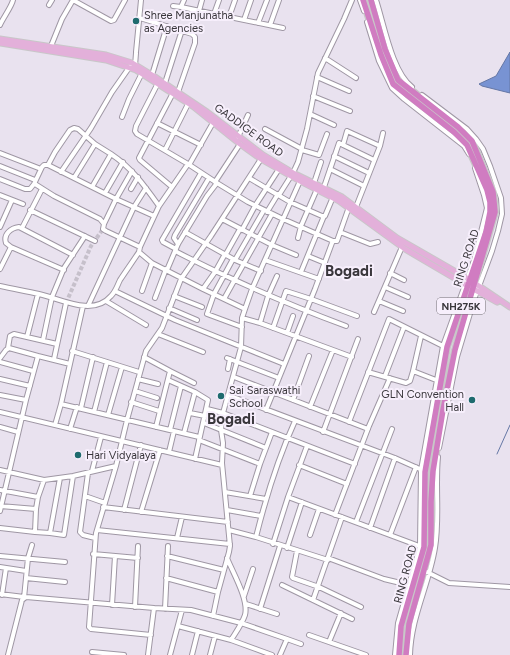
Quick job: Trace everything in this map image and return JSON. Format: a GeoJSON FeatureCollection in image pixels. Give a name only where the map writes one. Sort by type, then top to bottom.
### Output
{"type":"FeatureCollection","features":[{"type":"Feature","properties":{"kind":"highway","name":"RING ROAD"},"geometry":{"type":"LineString","coordinates":[[363,0],[379,55],[393,84],[454,132],[467,145],[487,190],[490,202],[490,212],[486,232],[471,285],[433,470],[431,545],[427,572],[408,628],[406,655]]}},
{"type":"Feature","properties":{"kind":"highway","name":"RING ROAD"},"geometry":{"type":"LineString","coordinates":[[371,0],[385,49],[398,80],[458,127],[472,142],[493,192],[495,212],[471,285],[450,332],[423,471],[422,547],[402,626],[399,655]]}},
{"type":"Feature","properties":{"kind":"main road","name":"GADDIGE ROAD"},"geometry":{"type":"LineString","coordinates":[[0,39],[106,55],[152,75],[165,83],[188,104],[300,181],[333,197],[349,207],[402,247],[471,285]]}},
{"type":"Feature","properties":{"kind":"main road","name":"GADDIGE ROAD"},"geometry":{"type":"LineString","coordinates":[[0,43],[101,59],[133,66],[176,93],[261,159],[292,175],[314,182],[342,197],[406,244],[471,285]]}},
{"type":"Feature","properties":{"kind":"main road"},"geometry":{"type":"LineString","coordinates":[[471,285],[510,307]]}},
{"type":"Feature","properties":{"kind":"street"},"geometry":{"type":"LineString","coordinates":[[0,25],[2,16],[13,3],[13,0]]}},
{"type":"Feature","properties":{"kind":"street"},"geometry":{"type":"LineString","coordinates":[[45,0],[50,3]]}},
{"type":"Feature","properties":{"kind":"street"},"geometry":{"type":"LineString","coordinates":[[51,46],[62,19],[73,0],[111,21],[114,20],[124,0]]}},
{"type":"Feature","properties":{"kind":"street"},"geometry":{"type":"LineString","coordinates":[[61,172],[112,92],[133,66],[136,52],[141,0]]}},
{"type":"Feature","properties":{"kind":"street"},"geometry":{"type":"LineString","coordinates":[[182,7],[184,0]]}},
{"type":"Feature","properties":{"kind":"street"},"geometry":{"type":"LineString","coordinates":[[199,11],[202,0]]}},
{"type":"Feature","properties":{"kind":"street"},"geometry":{"type":"LineString","coordinates":[[214,14],[219,0]]}},
{"type":"Feature","properties":{"kind":"street"},"geometry":{"type":"LineString","coordinates":[[229,17],[235,0]]}},
{"type":"Feature","properties":{"kind":"street"},"geometry":{"type":"LineString","coordinates":[[244,20],[251,0]]}},
{"type":"Feature","properties":{"kind":"street"},"geometry":{"type":"LineString","coordinates":[[258,23],[267,0]]}},
{"type":"Feature","properties":{"kind":"street"},"geometry":{"type":"LineString","coordinates":[[270,25],[279,0]]}},
{"type":"Feature","properties":{"kind":"street"},"geometry":{"type":"LineString","coordinates":[[242,327],[207,314],[214,294],[234,259],[292,175],[302,149],[318,77],[325,58],[352,0]]}},
{"type":"Feature","properties":{"kind":"street"},"geometry":{"type":"LineString","coordinates":[[360,0],[379,55]]}},
{"type":"Feature","properties":{"kind":"street"},"geometry":{"type":"LineString","coordinates":[[376,0],[394,59],[403,78],[408,84],[467,129],[476,139],[483,149],[501,198],[502,214],[492,251],[471,285]]}},
{"type":"Feature","properties":{"kind":"street"},"geometry":{"type":"LineString","coordinates":[[173,6],[283,28]]}},
{"type":"Feature","properties":{"kind":"street"},"geometry":{"type":"LineString","coordinates":[[140,18],[182,30],[192,34],[195,37],[176,93],[157,123],[140,160],[172,187]]}},
{"type":"Feature","properties":{"kind":"street"},"geometry":{"type":"LineString","coordinates":[[152,75],[167,26]]}},
{"type":"Feature","properties":{"kind":"street"},"geometry":{"type":"LineString","coordinates":[[165,83],[182,30]]}},
{"type":"Feature","properties":{"kind":"street"},"geometry":{"type":"LineString","coordinates":[[325,58],[356,78]]}},
{"type":"Feature","properties":{"kind":"street"},"geometry":{"type":"LineString","coordinates":[[122,117],[142,73]]}},
{"type":"Feature","properties":{"kind":"street"},"geometry":{"type":"LineString","coordinates":[[318,77],[349,91]]}},
{"type":"Feature","properties":{"kind":"street"},"geometry":{"type":"LineString","coordinates":[[158,83],[135,129],[137,134],[189,164],[216,183],[255,206],[334,241]]}},
{"type":"Feature","properties":{"kind":"street"},"geometry":{"type":"LineString","coordinates":[[313,96],[350,111]]}},
{"type":"Feature","properties":{"kind":"street"},"geometry":{"type":"LineString","coordinates":[[164,150],[188,104]]}},
{"type":"Feature","properties":{"kind":"street"},"geometry":{"type":"LineString","coordinates":[[310,114],[334,125]]}},
{"type":"Feature","properties":{"kind":"street"},"geometry":{"type":"LineString","coordinates":[[238,137],[248,115]]}},
{"type":"Feature","properties":{"kind":"street"},"geometry":{"type":"LineString","coordinates":[[0,286],[52,297],[66,303],[83,306],[94,305],[106,301],[115,291],[120,280],[139,250],[159,206],[189,164],[214,121]]}},
{"type":"Feature","properties":{"kind":"street"},"geometry":{"type":"LineString","coordinates":[[157,123],[201,145]]}},
{"type":"Feature","properties":{"kind":"street"},"geometry":{"type":"LineString","coordinates":[[0,179],[25,189],[30,189],[41,169],[44,165],[48,165],[55,152],[72,128],[78,129],[96,144],[123,162],[138,177],[159,206]]}},
{"type":"Feature","properties":{"kind":"street"},"geometry":{"type":"LineString","coordinates":[[265,129],[302,149],[319,154],[328,134]]}},
{"type":"Feature","properties":{"kind":"street"},"geometry":{"type":"LineString","coordinates":[[343,145],[348,131],[380,146]]}},
{"type":"Feature","properties":{"kind":"street"},"geometry":{"type":"LineString","coordinates":[[356,207],[380,146],[383,133]]}},
{"type":"Feature","properties":{"kind":"street"},"geometry":{"type":"LineString","coordinates":[[324,187],[339,143],[374,160]]}},
{"type":"Feature","properties":{"kind":"street"},"geometry":{"type":"LineString","coordinates":[[74,178],[96,144]]}},
{"type":"Feature","properties":{"kind":"street"},"geometry":{"type":"LineString","coordinates":[[155,298],[178,244],[240,144]]}},
{"type":"Feature","properties":{"kind":"street"},"geometry":{"type":"LineString","coordinates":[[0,153],[41,169]]}},
{"type":"Feature","properties":{"kind":"street"},"geometry":{"type":"LineString","coordinates":[[92,187],[111,154]]}},
{"type":"Feature","properties":{"kind":"street"},"geometry":{"type":"LineString","coordinates":[[334,156],[369,173]]}},
{"type":"Feature","properties":{"kind":"street"},"geometry":{"type":"LineString","coordinates":[[151,635],[91,629],[88,625],[95,538],[116,466],[131,402],[144,357],[158,334],[180,281],[261,159]]}},
{"type":"Feature","properties":{"kind":"street"},"geometry":{"type":"LineString","coordinates":[[105,193],[123,162]]}},
{"type":"Feature","properties":{"kind":"street"},"geometry":{"type":"LineString","coordinates":[[314,182],[321,162]]}},
{"type":"Feature","properties":{"kind":"street"},"geometry":{"type":"LineString","coordinates":[[48,165],[154,216]]}},
{"type":"Feature","properties":{"kind":"street"},"geometry":{"type":"LineString","coordinates":[[0,166],[35,182],[42,189],[100,219],[104,224]]}},
{"type":"Feature","properties":{"kind":"street"},"geometry":{"type":"LineString","coordinates":[[203,289],[279,169]]}},
{"type":"Feature","properties":{"kind":"street"},"geometry":{"type":"LineString","coordinates":[[330,169],[364,186]]}},
{"type":"Feature","properties":{"kind":"street"},"geometry":{"type":"LineString","coordinates":[[132,171],[116,199],[103,229],[139,250],[152,263],[245,308]]}},
{"type":"Feature","properties":{"kind":"street"},"geometry":{"type":"LineString","coordinates":[[201,173],[162,240],[163,242],[194,261],[234,281],[282,302],[346,326]]}},
{"type":"Feature","properties":{"kind":"street"},"geometry":{"type":"LineString","coordinates":[[131,189],[138,177]]}},
{"type":"Feature","properties":{"kind":"street"},"geometry":{"type":"LineString","coordinates":[[178,244],[174,238],[175,235],[209,178]]}},
{"type":"Feature","properties":{"kind":"street"},"geometry":{"type":"LineString","coordinates":[[249,178],[290,202],[324,216]]}},
{"type":"Feature","properties":{"kind":"street"},"geometry":{"type":"LineString","coordinates":[[213,616],[228,558],[230,544],[222,466],[223,450],[221,430],[223,413],[241,347],[242,318],[252,289],[300,181]]}},
{"type":"Feature","properties":{"kind":"street"},"geometry":{"type":"LineString","coordinates":[[88,306],[134,207],[146,188]]}},
{"type":"Feature","properties":{"kind":"street"},"geometry":{"type":"LineString","coordinates":[[298,238],[307,210],[317,188]]}},
{"type":"Feature","properties":{"kind":"street"},"geometry":{"type":"LineString","coordinates":[[22,228],[42,189]]}},
{"type":"Feature","properties":{"kind":"street"},"geometry":{"type":"LineString","coordinates":[[0,195],[23,204]]}},
{"type":"Feature","properties":{"kind":"street"},"geometry":{"type":"LineString","coordinates":[[301,272],[333,197]]}},
{"type":"Feature","properties":{"kind":"street"},"geometry":{"type":"LineString","coordinates":[[0,227],[2,217],[12,200]]}},
{"type":"Feature","properties":{"kind":"street"},"geometry":{"type":"LineString","coordinates":[[266,410],[312,299],[334,241],[337,241],[349,207]]}},
{"type":"Feature","properties":{"kind":"street"},"geometry":{"type":"LineString","coordinates":[[30,210],[95,241]]}},
{"type":"Feature","properties":{"kind":"street"},"geometry":{"type":"LineString","coordinates":[[224,299],[272,214]]}},
{"type":"Feature","properties":{"kind":"street"},"geometry":{"type":"LineString","coordinates":[[222,219],[272,245],[296,255]]}},
{"type":"Feature","properties":{"kind":"street"},"geometry":{"type":"LineString","coordinates":[[64,270],[11,247],[5,241],[6,236],[13,228],[22,228],[73,254]]}},
{"type":"Feature","properties":{"kind":"street"},"geometry":{"type":"LineString","coordinates":[[490,229],[498,231]]}},
{"type":"Feature","properties":{"kind":"street"},"geometry":{"type":"LineString","coordinates":[[185,232],[243,264],[261,271]]}},
{"type":"Feature","properties":{"kind":"street"},"geometry":{"type":"LineString","coordinates":[[340,232],[370,244],[378,242]]}},
{"type":"Feature","properties":{"kind":"street"},"geometry":{"type":"LineString","coordinates":[[42,340],[52,297],[64,270],[85,236]]}},
{"type":"Feature","properties":{"kind":"street"},"geometry":{"type":"LineString","coordinates":[[0,268],[11,247]]}},
{"type":"Feature","properties":{"kind":"street"},"geometry":{"type":"LineString","coordinates":[[374,312],[402,247]]}},
{"type":"Feature","properties":{"kind":"street"},"geometry":{"type":"LineString","coordinates":[[308,256],[325,263]]}},
{"type":"Feature","properties":{"kind":"street"},"geometry":{"type":"LineString","coordinates":[[266,260],[319,279]]}},
{"type":"Feature","properties":{"kind":"street"},"geometry":{"type":"LineString","coordinates":[[142,291],[152,263]]}},
{"type":"Feature","properties":{"kind":"street"},"geometry":{"type":"LineString","coordinates":[[390,274],[404,280]]}},
{"type":"Feature","properties":{"kind":"street"},"geometry":{"type":"LineString","coordinates":[[260,323],[268,296],[277,276]]}},
{"type":"Feature","properties":{"kind":"street"},"geometry":{"type":"LineString","coordinates":[[385,286],[408,297]]}},
{"type":"Feature","properties":{"kind":"street"},"geometry":{"type":"LineString","coordinates":[[115,291],[166,316],[284,364]]}},
{"type":"Feature","properties":{"kind":"street"},"geometry":{"type":"LineString","coordinates":[[273,328],[286,291],[357,316]]}},
{"type":"Feature","properties":{"kind":"street"},"geometry":{"type":"LineString","coordinates":[[27,337],[38,294]]}},
{"type":"Feature","properties":{"kind":"street"},"geometry":{"type":"LineString","coordinates":[[174,296],[202,307]]}},
{"type":"Feature","properties":{"kind":"street"},"geometry":{"type":"LineString","coordinates":[[106,301],[146,325]]}},
{"type":"Feature","properties":{"kind":"street"},"geometry":{"type":"LineString","coordinates":[[379,301],[403,311]]}},
{"type":"Feature","properties":{"kind":"street"},"geometry":{"type":"LineString","coordinates":[[54,359],[66,303]]}},
{"type":"Feature","properties":{"kind":"street"},"geometry":{"type":"LineString","coordinates":[[55,425],[83,306]]}},
{"type":"Feature","properties":{"kind":"street"},"geometry":{"type":"LineString","coordinates":[[169,308],[197,320]]}},
{"type":"Feature","properties":{"kind":"street"},"geometry":{"type":"LineString","coordinates":[[287,333],[293,316]]}},
{"type":"Feature","properties":{"kind":"street"},"geometry":{"type":"LineString","coordinates":[[242,318],[260,323],[352,357]]}},
{"type":"Feature","properties":{"kind":"street"},"geometry":{"type":"LineString","coordinates":[[349,422],[388,319],[443,346]]}},
{"type":"Feature","properties":{"kind":"street"},"geometry":{"type":"LineString","coordinates":[[385,376],[404,327]]}},
{"type":"Feature","properties":{"kind":"street"},"geometry":{"type":"LineString","coordinates":[[228,395],[416,466],[423,471],[436,380],[443,346],[450,332]]}},
{"type":"Feature","properties":{"kind":"street"},"geometry":{"type":"LineString","coordinates":[[0,358],[8,348],[10,336],[12,334],[57,344]]}},
{"type":"Feature","properties":{"kind":"street"},"geometry":{"type":"LineString","coordinates":[[158,334],[203,352]]}},
{"type":"Feature","properties":{"kind":"street"},"geometry":{"type":"LineString","coordinates":[[368,372],[385,376],[399,382],[410,381],[421,336]]}},
{"type":"Feature","properties":{"kind":"street"},"geometry":{"type":"LineString","coordinates":[[323,432],[358,340]]}},
{"type":"Feature","properties":{"kind":"street"},"geometry":{"type":"LineString","coordinates":[[8,348],[70,364]]}},
{"type":"Feature","properties":{"kind":"street"},"geometry":{"type":"LineString","coordinates":[[310,407],[333,350]]}},
{"type":"Feature","properties":{"kind":"street"},"geometry":{"type":"LineString","coordinates":[[72,352],[140,372]]}},
{"type":"Feature","properties":{"kind":"street"},"geometry":{"type":"LineString","coordinates":[[0,511],[2,491],[9,472],[33,371],[38,356]]}},
{"type":"Feature","properties":{"kind":"street"},"geometry":{"type":"LineString","coordinates":[[293,400],[309,356]]}},
{"type":"Feature","properties":{"kind":"street"},"geometry":{"type":"LineString","coordinates":[[144,357],[194,383]]}},
{"type":"Feature","properties":{"kind":"street"},"geometry":{"type":"LineString","coordinates":[[70,429],[79,408],[93,358]]}},
{"type":"Feature","properties":{"kind":"street"},"geometry":{"type":"LineString","coordinates":[[228,369],[228,359],[279,378]]}},
{"type":"Feature","properties":{"kind":"street"},"geometry":{"type":"LineString","coordinates":[[0,362],[33,371]]}},
{"type":"Feature","properties":{"kind":"street"},"geometry":{"type":"LineString","coordinates":[[94,412],[107,362]]}},
{"type":"Feature","properties":{"kind":"street"},"geometry":{"type":"LineString","coordinates":[[108,415],[122,367]]}},
{"type":"Feature","properties":{"kind":"street"},"geometry":{"type":"LineString","coordinates":[[413,370],[436,380]]}},
{"type":"Feature","properties":{"kind":"street"},"geometry":{"type":"LineString","coordinates":[[156,427],[170,371]]}},
{"type":"Feature","properties":{"kind":"street"},"geometry":{"type":"LineString","coordinates":[[234,377],[368,429]]}},
{"type":"Feature","properties":{"kind":"street"},"geometry":{"type":"LineString","coordinates":[[336,515],[368,429],[390,378]]}},
{"type":"Feature","properties":{"kind":"street"},"geometry":{"type":"LineString","coordinates":[[0,379],[30,386]]}},
{"type":"Feature","properties":{"kind":"street"},"geometry":{"type":"LineString","coordinates":[[138,379],[158,384]]}},
{"type":"Feature","properties":{"kind":"street"},"geometry":{"type":"LineString","coordinates":[[168,380],[207,399],[208,402],[204,423],[194,458]]}},
{"type":"Feature","properties":{"kind":"street"},"geometry":{"type":"LineString","coordinates":[[169,452],[181,386]]}},
{"type":"Feature","properties":{"kind":"street"},"geometry":{"type":"LineString","coordinates":[[134,391],[157,398]]}},
{"type":"Feature","properties":{"kind":"street"},"geometry":{"type":"LineString","coordinates":[[184,433],[195,392]]}},
{"type":"Feature","properties":{"kind":"street"},"geometry":{"type":"LineString","coordinates":[[0,395],[26,400]]}},
{"type":"Feature","properties":{"kind":"street"},"geometry":{"type":"LineString","coordinates":[[131,402],[159,411]]}},
{"type":"Feature","properties":{"kind":"street"},"geometry":{"type":"LineString","coordinates":[[61,404],[184,433],[260,464]]}},
{"type":"Feature","properties":{"kind":"street"},"geometry":{"type":"LineString","coordinates":[[207,409],[223,413],[355,464]]}},
{"type":"Feature","properties":{"kind":"street"},"geometry":{"type":"LineString","coordinates":[[0,412],[101,437],[141,445],[222,466]]}},
{"type":"Feature","properties":{"kind":"street"},"geometry":{"type":"LineString","coordinates":[[190,413],[205,416]]}},
{"type":"Feature","properties":{"kind":"street"},"geometry":{"type":"LineString","coordinates":[[256,537],[266,499],[287,438],[295,421]]}},
{"type":"Feature","properties":{"kind":"street"},"geometry":{"type":"LineString","coordinates":[[204,423],[266,448]]}},
{"type":"Feature","properties":{"kind":"street"},"geometry":{"type":"LineString","coordinates":[[0,428],[18,432]]}},
{"type":"Feature","properties":{"kind":"street"},"geometry":{"type":"LineString","coordinates":[[356,522],[392,429]]}},
{"type":"Feature","properties":{"kind":"street"},"geometry":{"type":"LineString","coordinates":[[250,496],[272,432]]}},
{"type":"Feature","properties":{"kind":"street"},"geometry":{"type":"LineString","coordinates":[[95,538],[83,535],[80,532],[90,472],[101,437]]}},
{"type":"Feature","properties":{"kind":"street"},"geometry":{"type":"LineString","coordinates":[[124,510],[141,445]]}},
{"type":"Feature","properties":{"kind":"street"},"geometry":{"type":"LineString","coordinates":[[273,544],[299,465],[307,446]]}},
{"type":"Feature","properties":{"kind":"street"},"geometry":{"type":"LineString","coordinates":[[141,512],[160,450]]}},
{"type":"Feature","properties":{"kind":"street"},"geometry":{"type":"LineString","coordinates":[[370,528],[395,458]]}},
{"type":"Feature","properties":{"kind":"street"},"geometry":{"type":"LineString","coordinates":[[299,465],[347,484]]}},
{"type":"Feature","properties":{"kind":"street"},"geometry":{"type":"LineString","coordinates":[[0,470],[44,480],[73,476],[116,466]]}},
{"type":"Feature","properties":{"kind":"street"},"geometry":{"type":"LineString","coordinates":[[390,535],[416,466]]}},
{"type":"Feature","properties":{"kind":"street"},"geometry":{"type":"LineString","coordinates":[[0,528],[64,535],[73,476]]}},
{"type":"Feature","properties":{"kind":"street"},"geometry":{"type":"LineString","coordinates":[[50,533],[60,478]]}},
{"type":"Feature","properties":{"kind":"street"},"geometry":{"type":"LineString","coordinates":[[35,532],[38,497],[44,480]]}},
{"type":"Feature","properties":{"kind":"street"},"geometry":{"type":"LineString","coordinates":[[2,491],[38,497]]}},
{"type":"Feature","properties":{"kind":"street"},"geometry":{"type":"LineString","coordinates":[[225,492],[266,499]]}},
{"type":"Feature","properties":{"kind":"street"},"geometry":{"type":"LineString","coordinates":[[85,496],[105,503]]}},
{"type":"Feature","properties":{"kind":"street"},"geometry":{"type":"LineString","coordinates":[[288,497],[422,547],[398,623],[395,655]]}},
{"type":"Feature","properties":{"kind":"street"},"geometry":{"type":"LineString","coordinates":[[287,548],[302,502]]}},
{"type":"Feature","properties":{"kind":"street"},"geometry":{"type":"LineString","coordinates":[[1,506],[36,509]]}},
{"type":"Feature","properties":{"kind":"street"},"geometry":{"type":"LineString","coordinates":[[103,508],[228,522]]}},
{"type":"Feature","properties":{"kind":"street"},"geometry":{"type":"LineString","coordinates":[[310,535],[319,509]]}},
{"type":"Feature","properties":{"kind":"street"},"geometry":{"type":"LineString","coordinates":[[227,510],[261,516]]}},
{"type":"Feature","properties":{"kind":"street"},"geometry":{"type":"LineString","coordinates":[[177,538],[182,517]]}},
{"type":"Feature","properties":{"kind":"street"},"geometry":{"type":"LineString","coordinates":[[314,600],[342,517]]}},
{"type":"Feature","properties":{"kind":"street"},"geometry":{"type":"LineString","coordinates":[[97,530],[230,544]]}},
{"type":"Feature","properties":{"kind":"street"},"geometry":{"type":"LineString","coordinates":[[229,530],[328,559],[384,579],[409,585]]}},
{"type":"Feature","properties":{"kind":"street"},"geometry":{"type":"LineString","coordinates":[[8,655],[24,598],[26,571],[32,545]]}},
{"type":"Feature","properties":{"kind":"street"},"geometry":{"type":"LineString","coordinates":[[135,607],[138,546]]}},
{"type":"Feature","properties":{"kind":"street"},"geometry":{"type":"LineString","coordinates":[[165,609],[168,546]]}},
{"type":"Feature","properties":{"kind":"street"},"geometry":{"type":"LineString","coordinates":[[260,609],[280,546]]}},
{"type":"Feature","properties":{"kind":"street"},"geometry":{"type":"LineString","coordinates":[[297,551],[292,577],[319,587],[361,607]]}},
{"type":"Feature","properties":{"kind":"street"},"geometry":{"type":"LineString","coordinates":[[94,554],[138,558]]}},
{"type":"Feature","properties":{"kind":"street"},"geometry":{"type":"LineString","coordinates":[[0,556],[64,562]]}},
{"type":"Feature","properties":{"kind":"street"},"geometry":{"type":"LineString","coordinates":[[112,605],[115,556]]}},
{"type":"Feature","properties":{"kind":"street"},"geometry":{"type":"LineString","coordinates":[[167,556],[224,570]]}},
{"type":"Feature","properties":{"kind":"street"},"geometry":{"type":"LineString","coordinates":[[228,558],[246,604],[245,614],[231,640]]}},
{"type":"Feature","properties":{"kind":"street"},"geometry":{"type":"LineString","coordinates":[[0,567],[26,571]]}},
{"type":"Feature","properties":{"kind":"street"},"geometry":{"type":"LineString","coordinates":[[6,568],[2,580],[1,595],[135,607],[190,610],[241,623],[301,644]]}},
{"type":"Feature","properties":{"kind":"street"},"geometry":{"type":"LineString","coordinates":[[244,596],[253,569]]}},
{"type":"Feature","properties":{"kind":"street"},"geometry":{"type":"LineString","coordinates":[[410,655],[414,621],[427,572],[450,583],[510,587]]}},
{"type":"Feature","properties":{"kind":"street"},"geometry":{"type":"LineString","coordinates":[[26,578],[65,582]]}},
{"type":"Feature","properties":{"kind":"street"},"geometry":{"type":"LineString","coordinates":[[166,578],[218,592]]}},
{"type":"Feature","properties":{"kind":"street"},"geometry":{"type":"LineString","coordinates":[[282,585],[352,618]]}},
{"type":"Feature","properties":{"kind":"street"},"geometry":{"type":"LineString","coordinates":[[246,604],[277,614]]}},
{"type":"Feature","properties":{"kind":"street"},"geometry":{"type":"LineString","coordinates":[[148,655],[154,608]]}},
{"type":"Feature","properties":{"kind":"street"},"geometry":{"type":"LineString","coordinates":[[170,655],[182,610]]}},
{"type":"Feature","properties":{"kind":"street"},"geometry":{"type":"LineString","coordinates":[[328,642],[341,613]]}},
{"type":"Feature","properties":{"kind":"street"},"geometry":{"type":"LineString","coordinates":[[178,626],[231,640],[272,655]]}},
{"type":"Feature","properties":{"kind":"street"},"geometry":{"type":"LineString","coordinates":[[192,655],[198,631]]}},
{"type":"Feature","properties":{"kind":"street"},"geometry":{"type":"LineString","coordinates":[[309,635],[366,655]]}},
{"type":"Feature","properties":{"kind":"street"},"geometry":{"type":"LineString","coordinates":[[210,655],[215,636]]}},
{"type":"Feature","properties":{"kind":"street"},"geometry":{"type":"LineString","coordinates":[[280,655],[287,639]]}},
{"type":"Feature","properties":{"kind":"street"},"geometry":{"type":"LineString","coordinates":[[348,655],[350,649]]}},
{"type":"Feature","properties":{"kind":"street"},"geometry":{"type":"LineString","coordinates":[[92,652],[124,655]]}},
{"type":"Feature","properties":{"kind":"water"},"geometry":{"type":"Polygon","coordinates":[[[510,52],[510,93],[479,84],[496,76],[510,52]]]}},
{"type":"Feature","properties":{"kind":"waterway"},"geometry":{"type":"LineString","coordinates":[[497,454],[510,425]]}},
{"type":"Feature","properties":{"kind":"tunnel"},"geometry":{"type":"LineString","coordinates":[[66,303],[91,246],[103,229]]}},
{"type":"Feature","properties":{"kind":"place","name":"Shree Manjunatha as Agencies"},"geometry":{"type":"Point","coordinates":[136,21]}},
{"type":"Feature","properties":{"kind":"place","name":"Sai Saraswathi School"},"geometry":{"type":"Point","coordinates":[221,396]}},
{"type":"Feature","properties":{"kind":"place","name":"GLN Convention Hall"},"geometry":{"type":"Point","coordinates":[472,400]}},
{"type":"Feature","properties":{"kind":"place","name":"Hari Vidyalaya"},"geometry":{"type":"Point","coordinates":[78,455]}},
{"type":"Feature","properties":{"kind":"district","name":"Bogadi"},"geometry":{"type":"Point","coordinates":[349,271]}},
{"type":"Feature","properties":{"kind":"district","name":"Bogadi"},"geometry":{"type":"Point","coordinates":[231,419]}}]}
